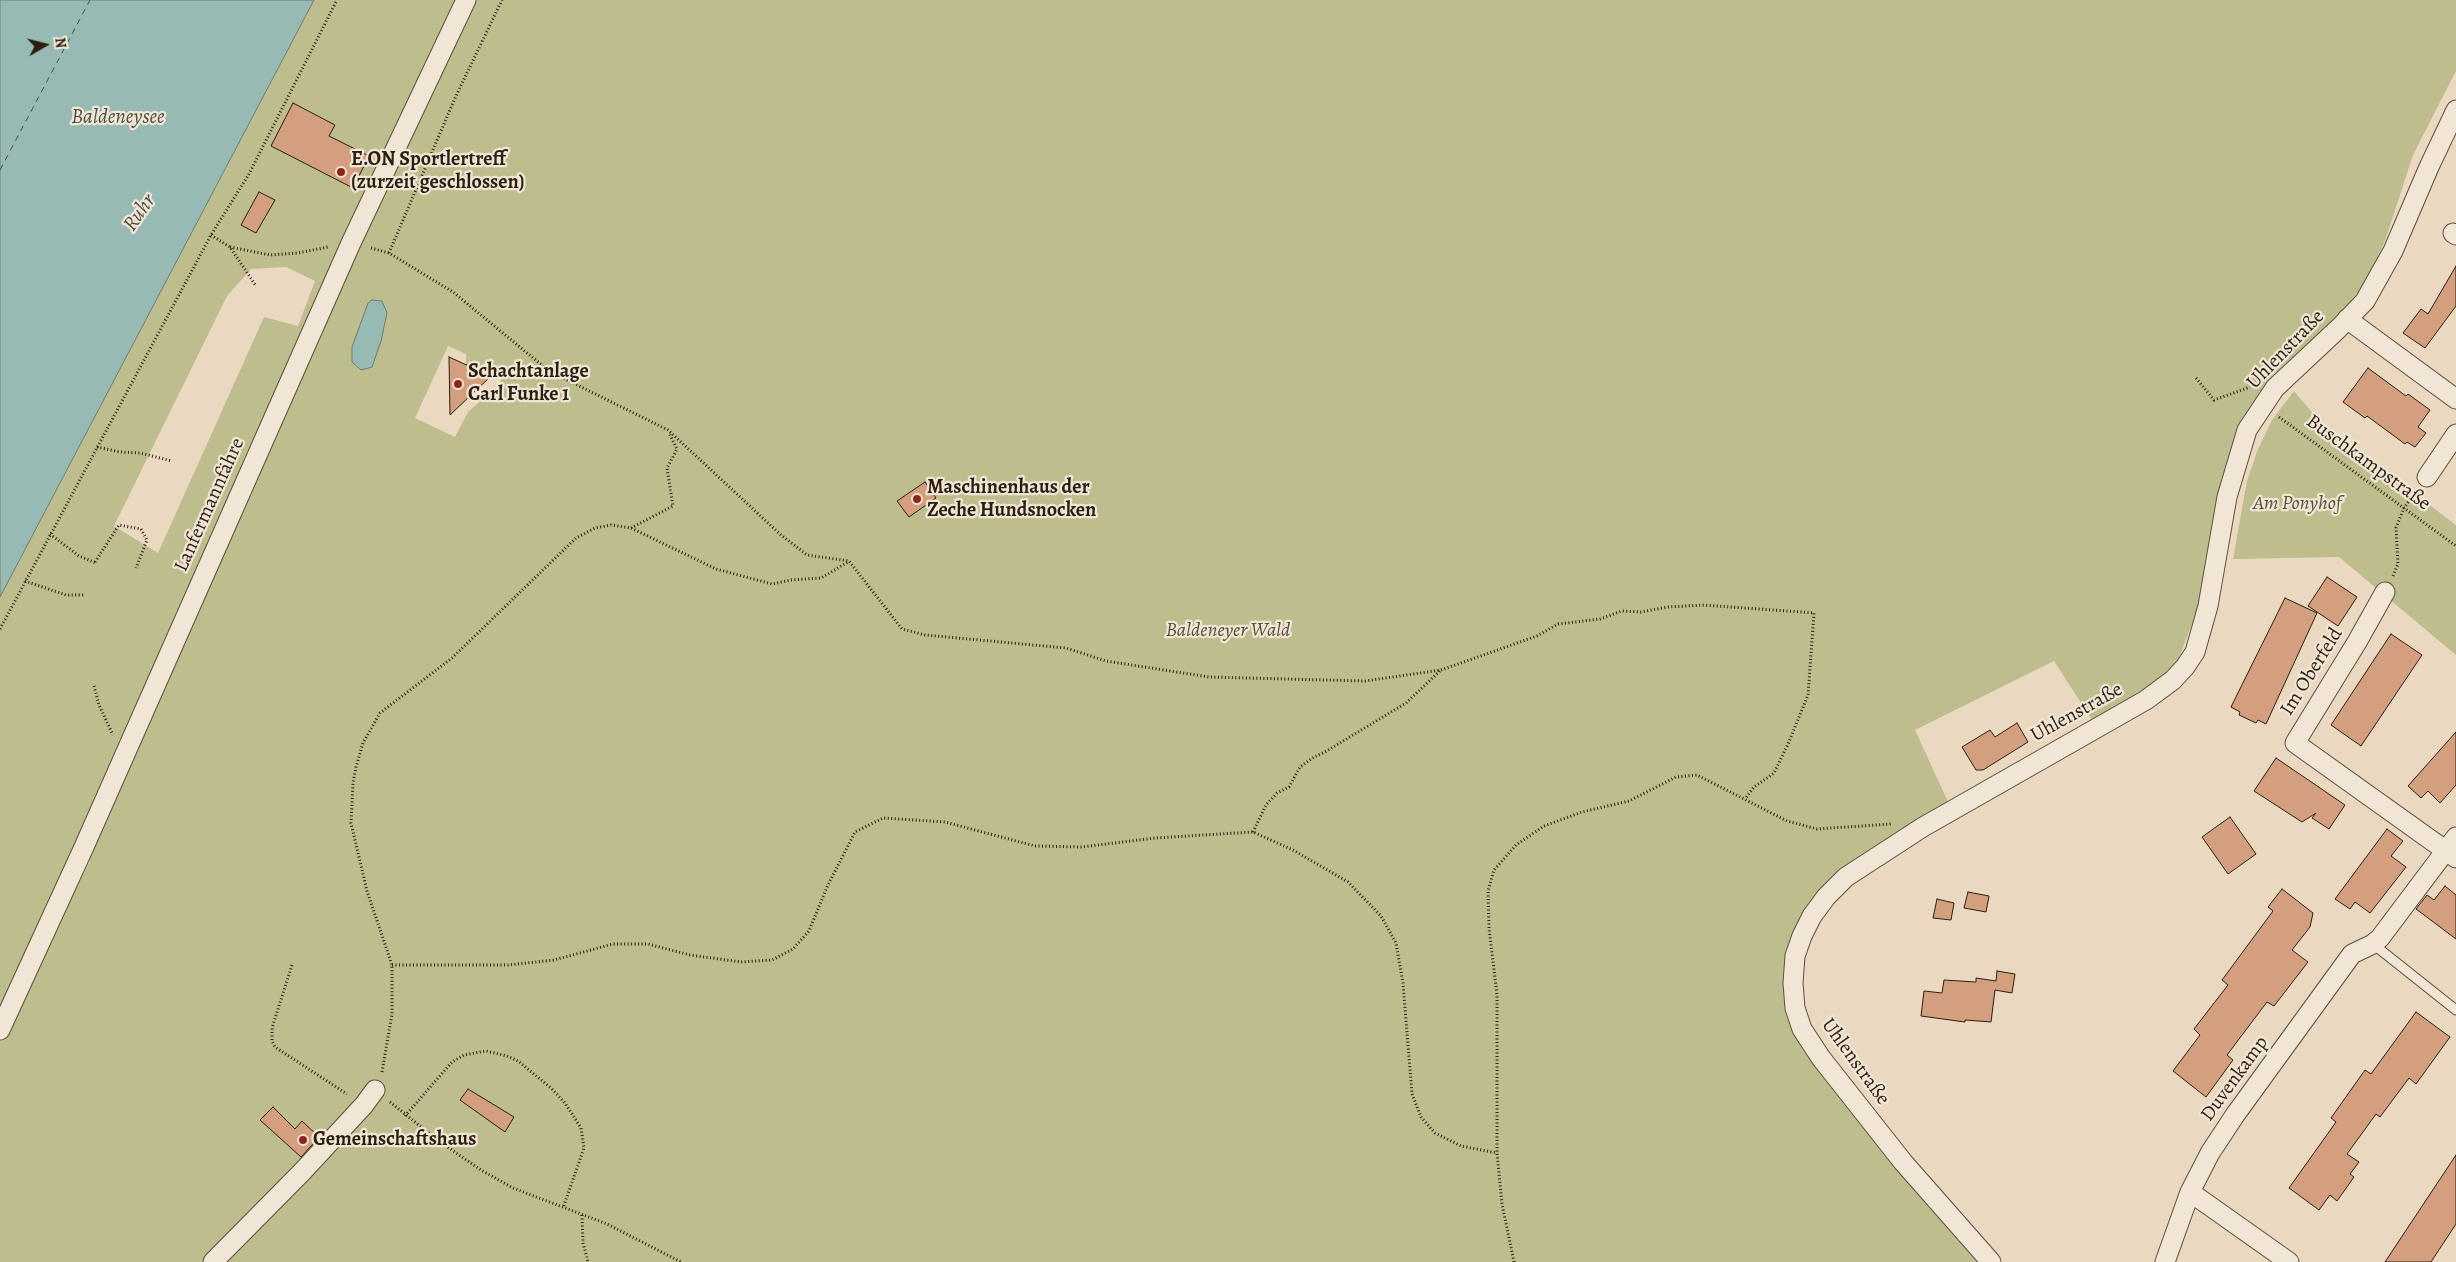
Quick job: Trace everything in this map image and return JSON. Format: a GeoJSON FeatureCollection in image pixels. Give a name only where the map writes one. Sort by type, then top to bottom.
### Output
{"type":"FeatureCollection","features":[{"type":"Feature","properties":{"kind":"street","name":"Lanfermannfähre"},"geometry":{"type":"LineString","coordinates":[[0,1030],[84,847],[127,746],[351,243],[466,0]]}},
{"type":"Feature","properties":{"kind":"street","name":"Uhlenstraße"},"geometry":{"type":"LineString","coordinates":[[1990,1262],[1903,1162],[1846,1090],[1802,1029],[1795,1008],[1793,983],[1795,956],[1812,916],[1826,897],[1846,877],[1923,827],[2146,700],[2173,680],[2185,667],[2195,652],[2208,606],[2227,497],[2237,457],[2247,430],[2274,388],[2365,301],[2382,274],[2456,110]]}},
{"type":"Feature","properties":{"kind":"street"},"geometry":{"type":"LineString","coordinates":[[2347,319],[2456,400]]}},
{"type":"Feature","properties":{"kind":"street"},"geometry":{"type":"LineString","coordinates":[[2427,477],[2456,434]]}},
{"type":"Feature","properties":{"kind":"street","name":"Im Oberfeld"},"geometry":{"type":"LineString","coordinates":[[2377,941],[2452,848],[2294,743],[2358,642],[2385,592]]}},
{"type":"Feature","properties":{"kind":"street","name":"Duvenkamp"},"geometry":{"type":"LineString","coordinates":[[2165,1262],[2190,1192],[2210,1153],[2235,1115],[2352,954],[2377,941]]}},
{"type":"Feature","properties":{"kind":"street"},"geometry":{"type":"LineString","coordinates":[[213,1262],[370,1097]]}},
{"type":"Feature","properties":{"kind":"street"},"geometry":{"type":"LineString","coordinates":[[2190,1192],[2289,1262]]}},
{"type":"Feature","properties":{"kind":"lane"},"geometry":{"type":"LineString","coordinates":[[2377,941],[2456,1010]]}},
{"type":"Feature","properties":{"kind":"path"},"geometry":{"type":"LineString","coordinates":[[0,629],[211,235],[248,174],[337,0]]}},
{"type":"Feature","properties":{"kind":"path"},"geometry":{"type":"LineString","coordinates":[[502,0],[455,98],[389,253],[453,292],[549,371],[668,430],[687,446],[753,511],[807,555],[850,561],[902,629],[924,635],[1066,648],[1106,661],[1209,677],[1366,680],[1441,670],[1537,636],[1558,624],[1600,619],[1622,611],[1641,612],[1668,607],[1704,605],[1814,613],[1808,694],[1774,773],[1754,787],[1745,799]]}},
{"type":"Feature","properties":{"kind":"path"},"geometry":{"type":"LineString","coordinates":[[211,235],[230,247],[270,256],[351,243]]}},
{"type":"Feature","properties":{"kind":"path"},"geometry":{"type":"LineString","coordinates":[[230,247],[256,286]]}},
{"type":"Feature","properties":{"kind":"path"},"geometry":{"type":"LineString","coordinates":[[2196,378],[2214,400],[2262,383],[2274,388]]}},
{"type":"Feature","properties":{"kind":"path","name":"Buschkampstraße"},"geometry":{"type":"LineString","coordinates":[[2262,405],[2456,546]]}},
{"type":"Feature","properties":{"kind":"path"},"geometry":{"type":"LineString","coordinates":[[631,528],[673,506],[667,468],[677,449],[668,430]]}},
{"type":"Feature","properties":{"kind":"path"},"geometry":{"type":"LineString","coordinates":[[97,447],[120,452],[140,453],[172,461]]}},
{"type":"Feature","properties":{"kind":"path"},"geometry":{"type":"LineString","coordinates":[[2385,592],[2398,564],[2396,528],[2404,508]]}},
{"type":"Feature","properties":{"kind":"path"},"geometry":{"type":"LineString","coordinates":[[370,1097],[386,1055],[391,1022],[392,965],[367,891],[351,823],[353,783],[363,743],[380,713],[452,658],[576,538],[595,528],[611,525],[631,528],[716,569],[772,584],[791,580],[821,578],[850,561]]}},
{"type":"Feature","properties":{"kind":"path"},"geometry":{"type":"LineString","coordinates":[[50,534],[79,556],[96,563],[119,526],[141,530],[147,540],[136,568]]}},
{"type":"Feature","properties":{"kind":"path"},"geometry":{"type":"LineString","coordinates":[[25,581],[66,595],[84,595]]}},
{"type":"Feature","properties":{"kind":"path"},"geometry":{"type":"LineString","coordinates":[[1253,832],[1266,805],[1277,794],[1290,786],[1300,766],[1406,702],[1441,670]]}},
{"type":"Feature","properties":{"kind":"path"},"geometry":{"type":"LineString","coordinates":[[94,686],[110,734],[127,746]]}},
{"type":"Feature","properties":{"kind":"path"},"geometry":{"type":"LineString","coordinates":[[1514,1262],[1502,1204],[1497,1153],[1497,995],[1489,928],[1488,892],[1494,870],[1516,845],[1544,826],[1582,812],[1629,801],[1676,777],[1697,775],[1787,821],[1817,829],[1897,823],[1923,827]]}},
{"type":"Feature","properties":{"kind":"path"},"geometry":{"type":"LineString","coordinates":[[392,965],[508,965],[554,960],[613,944],[648,944],[690,955],[741,962],[772,960],[793,949],[809,931],[827,887],[855,832],[883,818],[945,822],[1035,846],[1082,847],[1155,838],[1253,832],[1293,850],[1348,882],[1381,916],[1396,943],[1403,983],[1412,1094],[1421,1117],[1435,1133],[1461,1146],[1497,1153]]}},
{"type":"Feature","properties":{"kind":"path"},"geometry":{"type":"LineString","coordinates":[[292,965],[272,1028],[272,1040],[275,1047],[405,1116],[481,1170],[513,1188],[607,1224],[681,1262]]}},
{"type":"Feature","properties":{"kind":"path"},"geometry":{"type":"LineString","coordinates":[[405,1116],[452,1062],[464,1055],[486,1051],[518,1061],[552,1088],[565,1103],[581,1128],[584,1148],[563,1208]]}},
{"type":"Feature","properties":{"kind":"path"},"geometry":{"type":"LineString","coordinates":[[582,1215],[583,1243],[588,1262]]}},
{"type":"Feature","properties":{"kind":"green space","name":"Baldeneyer Wald"},"geometry":{"type":"Polygon","coordinates":[[[314,0],[2456,0],[2456,71],[2413,155],[2385,241],[2365,283],[2342,312],[2273,375],[2243,422],[2231,450],[2199,606],[2178,660],[2164,676],[2139,695],[2092,720],[2054,661],[1915,730],[1949,804],[1807,915],[1791,1010],[1981,1262],[0,1262],[0,1039],[90,861],[78,849],[0,1018],[0,597],[314,0]],[[286,267],[251,269],[227,296],[114,526],[158,553],[264,317],[298,326],[315,281],[286,267]],[[448,346],[415,418],[455,437],[468,412],[498,386],[505,372],[485,363],[474,372],[466,368],[466,354],[448,346]]]}},
{"type":"Feature","properties":{"kind":"green space","name":"Am Ponyhof"},"geometry":{"type":"Polygon","coordinates":[[[2294,391],[2320,422],[2456,525],[2456,655],[2339,557],[2233,559],[2247,481],[2258,449],[2272,420],[2294,391]]]}},
{"type":"Feature","properties":{"kind":"water","name":"Baldeneysee"},"geometry":{"type":"Polygon","coordinates":[[[0,0],[314,0],[0,597],[0,0]]]}},
{"type":"Feature","properties":{"kind":"water"},"geometry":{"type":"Polygon","coordinates":[[[372,300],[382,301],[387,313],[381,341],[372,367],[361,370],[352,362],[352,347],[368,303],[372,300]]]}},
{"type":"Feature","properties":{"kind":"building","name":"E.ON Sportlertreff (zurzeit geschlossen)"},"geometry":{"type":"Polygon","coordinates":[[[293,103],[335,125],[329,136],[369,156],[353,188],[271,146],[293,103]]]}},
{"type":"Feature","properties":{"kind":"building"},"geometry":{"type":"Polygon","coordinates":[[[259,192],[275,200],[256,233],[241,225],[259,192]]]}},
{"type":"Feature","properties":{"kind":"building"},"geometry":{"type":"Polygon","coordinates":[[[2456,266],[2456,306],[2425,348],[2403,333],[2421,309],[2428,314],[2456,266]]]}},
{"type":"Feature","properties":{"kind":"building"},"geometry":{"type":"Polygon","coordinates":[[[449,357],[491,376],[450,415],[449,357]]]}},
{"type":"Feature","properties":{"kind":"building"},"geometry":{"type":"Polygon","coordinates":[[[2368,368],[2406,396],[2408,394],[2430,410],[2418,427],[2426,433],[2415,447],[2407,442],[2405,444],[2367,416],[2365,418],[2343,402],[2368,368]]]}},
{"type":"Feature","properties":{"kind":"building","name":"Maschinenhaus der Zeche Hundsnocken"},"geometry":{"type":"Polygon","coordinates":[[[925,482],[936,498],[909,517],[897,501],[925,482]]]}},
{"type":"Feature","properties":{"kind":"building"},"geometry":{"type":"Polygon","coordinates":[[[2327,577],[2357,597],[2338,626],[2308,606],[2327,577]]]}},
{"type":"Feature","properties":{"kind":"building"},"geometry":{"type":"Polygon","coordinates":[[[2285,598],[2317,613],[2266,724],[2258,720],[2256,723],[2239,715],[2240,712],[2231,707],[2285,598]]]}},
{"type":"Feature","properties":{"kind":"building"},"geometry":{"type":"Polygon","coordinates":[[[2391,634],[2422,655],[2361,746],[2331,725],[2391,634]]]}},
{"type":"Feature","properties":{"kind":"building"},"geometry":{"type":"Polygon","coordinates":[[[2017,723],[2028,742],[1983,770],[1976,770],[1962,747],[1990,730],[1995,737],[2017,723]]]}},
{"type":"Feature","properties":{"kind":"building"},"geometry":{"type":"Polygon","coordinates":[[[2456,732],[2456,785],[2440,803],[2428,791],[2421,798],[2408,786],[2456,732]]]}},
{"type":"Feature","properties":{"kind":"building"},"geometry":{"type":"Polygon","coordinates":[[[2276,758],[2345,805],[2329,829],[2312,818],[2316,813],[2302,822],[2254,791],[2276,758]]]}},
{"type":"Feature","properties":{"kind":"building"},"geometry":{"type":"Polygon","coordinates":[[[2230,817],[2256,854],[2228,874],[2202,837],[2230,817]]]}},
{"type":"Feature","properties":{"kind":"building"},"geometry":{"type":"Polygon","coordinates":[[[2387,829],[2403,841],[2391,856],[2406,867],[2370,913],[2355,902],[2350,909],[2335,899],[2387,829]]]}},
{"type":"Feature","properties":{"kind":"building"},"geometry":{"type":"Polygon","coordinates":[[[2445,886],[2456,895],[2456,939],[2416,909],[2427,895],[2434,900],[2445,886]]]}},
{"type":"Feature","properties":{"kind":"building"},"geometry":{"type":"Polygon","coordinates":[[[2282,889],[2313,913],[2310,927],[2292,950],[2308,962],[2274,1006],[2267,1002],[2227,1055],[2233,1060],[2206,1097],[2173,1071],[2200,1035],[2194,1029],[2228,985],[2222,980],[2273,911],[2268,907],[2282,889]]]}},
{"type":"Feature","properties":{"kind":"building"},"geometry":{"type":"Polygon","coordinates":[[[1968,892],[1989,896],[1986,912],[1964,908],[1968,892]]]}},
{"type":"Feature","properties":{"kind":"building"},"geometry":{"type":"Polygon","coordinates":[[[1937,899],[1954,903],[1951,920],[1933,918],[1937,899]]]}},
{"type":"Feature","properties":{"kind":"building"},"geometry":{"type":"Polygon","coordinates":[[[1997,971],[2015,974],[2012,993],[1995,990],[1991,1022],[1965,1020],[1965,1022],[1921,1016],[1924,991],[1942,993],[1944,980],[1976,982],[1976,978],[1996,981],[1997,971]]]}},
{"type":"Feature","properties":{"kind":"building"},"geometry":{"type":"Polygon","coordinates":[[[2416,1012],[2450,1037],[2416,1084],[2409,1078],[2380,1117],[2376,1114],[2347,1154],[2359,1162],[2350,1174],[2354,1177],[2337,1201],[2330,1195],[2319,1210],[2289,1188],[2336,1122],[2331,1118],[2365,1070],[2371,1074],[2416,1012]]]}},
{"type":"Feature","properties":{"kind":"building"},"geometry":{"type":"Polygon","coordinates":[[[468,1089],[514,1117],[505,1132],[460,1100],[468,1089]]]}},
{"type":"Feature","properties":{"kind":"building"},"geometry":{"type":"Polygon","coordinates":[[[273,1107],[295,1129],[302,1121],[319,1137],[301,1157],[260,1120],[273,1107]]]}},
{"type":"Feature","properties":{"kind":"building"},"geometry":{"type":"Polygon","coordinates":[[[2456,1155],[2456,1224],[2431,1262],[2385,1262],[2456,1155]]]}},
{"type":"Feature","properties":{"kind":"ferry route"},"geometry":{"type":"LineString","coordinates":[[0,170],[90,0]]}},
{"type":"Feature","properties":{"kind":"place","name":"E.ON Sportlertreff (zurzeit geschlossen)"},"geometry":{"type":"Point","coordinates":[341,172]}},
{"type":"Feature","properties":{"kind":"place","name":"Schachtanlage Carl Funke 1"},"geometry":{"type":"Point","coordinates":[458,384]}},
{"type":"Feature","properties":{"kind":"place","name":"Maschinenhaus der Zeche Hundsnocken"},"geometry":{"type":"Point","coordinates":[917,499]}},
{"type":"Feature","properties":{"kind":"place","name":"Gemeinschaftshaus"},"geometry":{"type":"Point","coordinates":[303,1140]}},
{"type":"Feature","properties":{"kind":"water label","name":"Ruhr"},"geometry":{"type":"Point","coordinates":[140,213]}}]}
